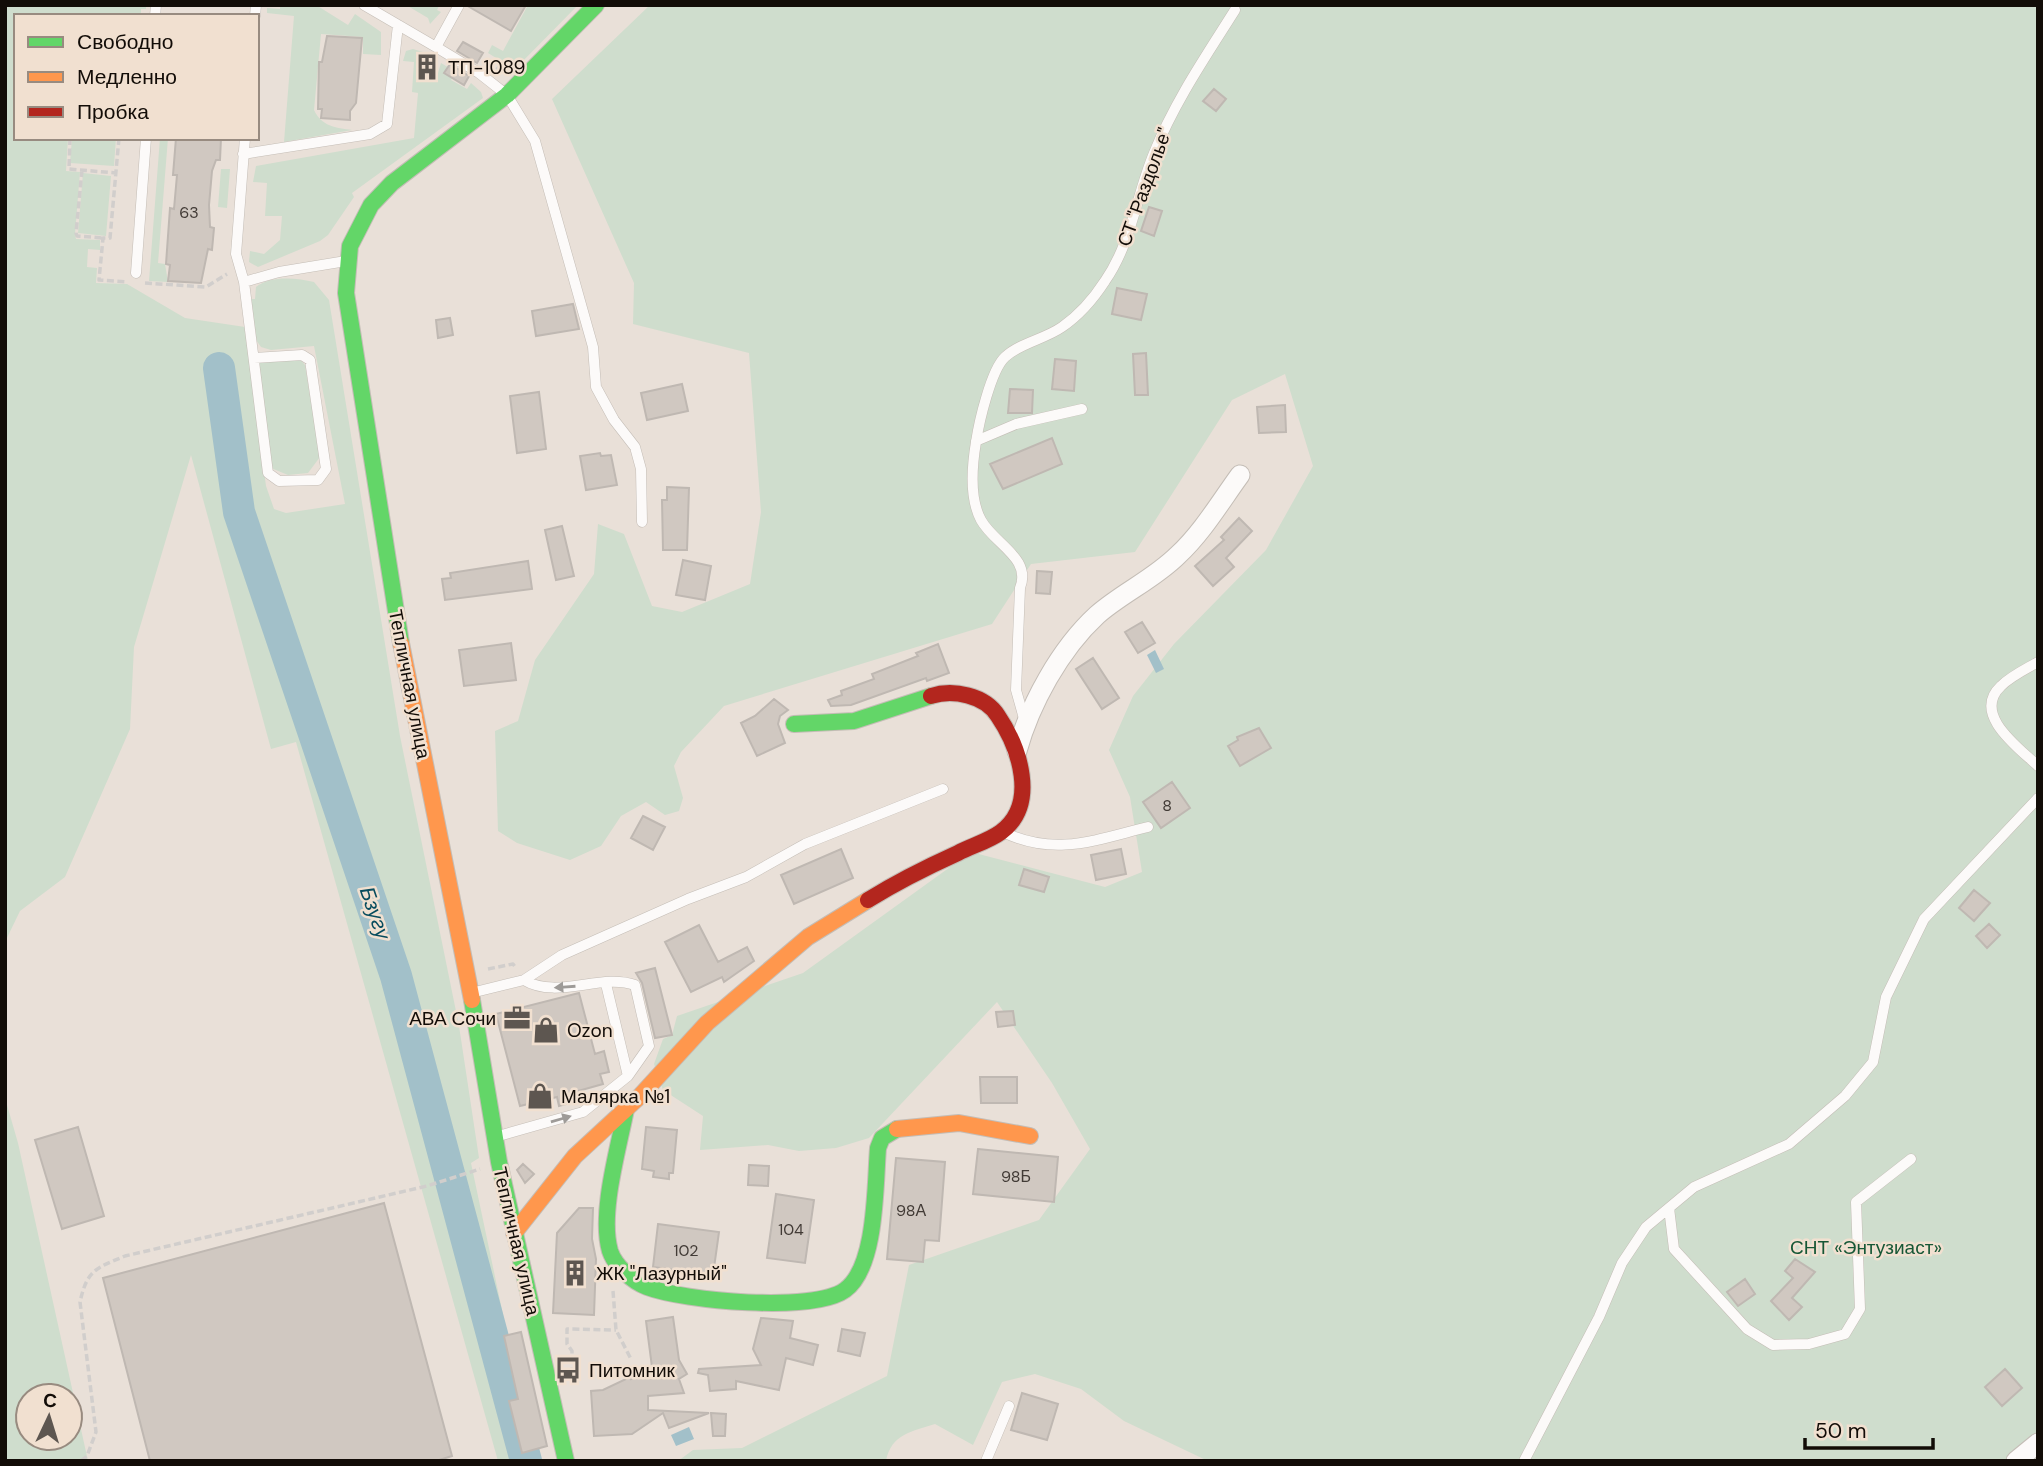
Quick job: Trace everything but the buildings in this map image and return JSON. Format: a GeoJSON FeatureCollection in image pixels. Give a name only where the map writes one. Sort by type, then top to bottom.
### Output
{"type":"FeatureCollection","features":[{"type":"Feature","properties":{"kind":"street","name":"Тепличная улица"},"geometry":{"type":"LineString","coordinates":[[566,1461],[514,1233],[471,993],[396,618],[350,337],[346,293],[349,246],[371,205],[392,183],[507,95],[596,5]]}},
{"type":"Feature","properties":{"kind":"street"},"geometry":{"type":"LineString","coordinates":[[1017,751],[1025,723],[1081,633],[1098,614],[1158,574],[1182,552],[1240,475]]}},
{"type":"Feature","properties":{"kind":"street"},"geometry":{"type":"LineString","coordinates":[[514,1233],[575,1156],[626,1109],[707,1023],[808,937],[900,880],[1002,832],[1017,812],[1022,793],[1023,771],[1013,738],[993,708],[968,695],[941,693],[854,721],[794,724]]}},
{"type":"Feature","properties":{"kind":"street"},"geometry":{"type":"LineString","coordinates":[[626,1109],[608,1228],[610,1251],[618,1264],[647,1287],[718,1298],[787,1303],[824,1300],[846,1289],[860,1272],[866,1255],[878,1149],[882,1138],[892,1129],[959,1123],[1030,1136]]}},
{"type":"Feature","properties":{"kind":"street"},"geometry":{"type":"LineString","coordinates":[[2016,1461],[2038,1443]]}},
{"type":"Feature","properties":{"kind":"lane"},"geometry":{"type":"LineString","coordinates":[[364,5],[479,73],[507,95],[535,141],[593,347],[596,387],[614,420],[635,447],[641,469],[642,522]]}},
{"type":"Feature","properties":{"kind":"lane"},"geometry":{"type":"LineString","coordinates":[[436,47],[459,5]]}},
{"type":"Feature","properties":{"kind":"lane","name":"СТ \"Раздолье\""},"geometry":{"type":"LineString","coordinates":[[1025,723],[1016,690],[1020,588],[1025,577],[1021,564],[981,520],[972,492],[976,441],[995,372],[1005,357],[1062,327],[1082,310],[1105,281],[1127,241],[1153,155],[1176,104],[1236,10]]}},
{"type":"Feature","properties":{"kind":"lane"},"geometry":{"type":"LineString","coordinates":[[243,155],[370,134],[387,124],[398,25]]}},
{"type":"Feature","properties":{"kind":"lane"},"geometry":{"type":"LineString","coordinates":[[136,273],[146,140]]}},
{"type":"Feature","properties":{"kind":"lane"},"geometry":{"type":"LineString","coordinates":[[245,140],[236,254],[244,282],[268,472],[279,481],[318,480],[326,469],[310,360],[302,355],[254,358]]}},
{"type":"Feature","properties":{"kind":"lane"},"geometry":{"type":"LineString","coordinates":[[244,282],[279,272],[347,261]]}},
{"type":"Feature","properties":{"kind":"lane"},"geometry":{"type":"LineString","coordinates":[[976,441],[1016,424],[1083,409]]}},
{"type":"Feature","properties":{"kind":"lane"},"geometry":{"type":"LineString","coordinates":[[2038,662],[1999,688],[1991,708],[1995,724],[2038,766]]}},
{"type":"Feature","properties":{"kind":"lane"},"geometry":{"type":"LineString","coordinates":[[471,993],[524,980],[562,956],[688,898],[746,877],[805,844],[943,789]]}},
{"type":"Feature","properties":{"kind":"lane"},"geometry":{"type":"LineString","coordinates":[[1524,1461],[1599,1317],[1622,1263],[1646,1227],[1694,1187],[1789,1144],[1845,1096],[1872,1062],[1886,997],[1924,919],[2038,798]]}},
{"type":"Feature","properties":{"kind":"lane"},"geometry":{"type":"LineString","coordinates":[[1002,832],[1027,843],[1056,847],[1148,827]]}},
{"type":"Feature","properties":{"kind":"lane"},"geometry":{"type":"LineString","coordinates":[[495,1137],[583,1112],[628,1076],[647,1053],[650,1037],[635,985],[548,988],[524,980]]}},
{"type":"Feature","properties":{"kind":"lane"},"geometry":{"type":"LineString","coordinates":[[606,984],[628,1076]]}},
{"type":"Feature","properties":{"kind":"lane"},"geometry":{"type":"LineString","coordinates":[[1669,1208],[1674,1249],[1747,1329],[1773,1345],[1809,1344],[1845,1334],[1860,1309],[1856,1202],[1911,1159]]}},
{"type":"Feature","properties":{"kind":"lane"},"geometry":{"type":"LineString","coordinates":[[986,1461],[1009,1406]]}},
{"type":"Feature","properties":{"kind":"path"},"geometry":{"type":"LineString","coordinates":[[70,140],[69,169],[116,173]]}},
{"type":"Feature","properties":{"kind":"path"},"geometry":{"type":"LineString","coordinates":[[82,170],[76,233],[110,238],[119,140]]}},
{"type":"Feature","properties":{"kind":"path"},"geometry":{"type":"LineString","coordinates":[[103,238],[99,280],[118,281]]}},
{"type":"Feature","properties":{"kind":"path"},"geometry":{"type":"LineString","coordinates":[[146,283],[206,287],[227,274]]}},
{"type":"Feature","properties":{"kind":"path"},"geometry":{"type":"LineString","coordinates":[[81,1461],[86,1456],[96,1432],[80,1301],[85,1282],[96,1268],[125,1256],[427,1186],[462,1175]]}},
{"type":"Feature","properties":{"kind":"path"},"geometry":{"type":"LineString","coordinates":[[567,1344],[568,1329],[616,1330],[631,1359]]}},
{"type":"Feature","properties":{"kind":"green space"},"geometry":{"type":"Polygon","coordinates":[[[5,5],[146,5],[146,9],[141,9],[141,14],[14,14],[14,140],[68,140],[66,171],[80,172],[76,239],[100,240],[100,250],[88,249],[87,267],[97,268],[96,283],[127,284],[185,318],[245,327],[266,486],[274,509],[286,513],[345,504],[314,346],[271,350],[261,347],[256,340],[251,299],[255,299],[256,287],[262,283],[284,278],[314,282],[329,300],[400,736],[459,1026],[479,1158],[471,1163],[505,1324],[505,1390],[530,1461],[498,1461],[296,742],[271,749],[191,455],[134,647],[130,729],[65,877],[20,911],[5,942],[5,5]]]}},
{"type":"Feature","properties":{"kind":"green space"},"geometry":{"type":"Polygon","coordinates":[[[280,5],[316,5],[348,25],[355,14],[381,32],[381,55],[363,54],[363,37],[321,34],[314,110],[325,123],[352,130],[284,142],[294,16],[267,13],[267,8],[280,9],[280,5]]]}},
{"type":"Feature","properties":{"kind":"green space"},"geometry":{"type":"Polygon","coordinates":[[[406,5],[444,5],[439,6],[437,10],[441,12],[430,24],[428,18],[406,5]]]}},
{"type":"Feature","properties":{"kind":"green space"},"geometry":{"type":"Polygon","coordinates":[[[528,5],[578,5],[520,64],[511,67],[488,53],[492,45],[503,51],[528,5]]]}},
{"type":"Feature","properties":{"kind":"green space","name":"СНТ «Энтузиаст»"},"geometry":{"type":"Polygon","coordinates":[[[650,5],[2038,5],[2038,1461],[1208,1461],[1124,1421],[1081,1389],[1035,1374],[1002,1382],[973,1445],[935,1424],[898,1439],[886,1461],[678,1461],[693,1450],[742,1448],[887,1376],[909,1265],[1039,1220],[1090,1149],[1052,1083],[997,1002],[869,1138],[836,1148],[799,1151],[768,1145],[700,1150],[703,1116],[663,1090],[654,1064],[663,1039],[672,1035],[677,1016],[803,973],[971,852],[1105,887],[1142,872],[1130,797],[1109,750],[1133,696],[1174,644],[1266,550],[1313,466],[1285,374],[1232,400],[1135,552],[1031,564],[992,624],[724,706],[681,752],[674,766],[683,798],[679,811],[665,815],[646,802],[621,816],[601,846],[570,860],[517,843],[498,831],[495,731],[518,721],[535,660],[594,574],[598,524],[624,534],[652,606],[682,612],[750,584],[761,512],[749,353],[633,324],[634,283],[552,99],[650,5]]]}},
{"type":"Feature","properties":{"kind":"green space"},"geometry":{"type":"Polygon","coordinates":[[[413,49],[423,52],[417,68],[433,76],[438,73],[441,63],[456,72],[451,80],[467,89],[471,83],[481,92],[483,98],[352,193],[354,197],[328,235],[320,241],[258,267],[249,262],[250,251],[264,254],[280,240],[282,216],[265,216],[267,183],[253,182],[256,166],[414,138],[418,93],[412,92],[414,62],[403,61],[406,51],[413,49]]]}},
{"type":"Feature","properties":{"kind":"green space"},"geometry":{"type":"Polygon","coordinates":[[[72,140],[116,140],[114,166],[70,163],[72,140]]]}},
{"type":"Feature","properties":{"kind":"green space"},"geometry":{"type":"Polygon","coordinates":[[[160,140],[168,140],[158,263],[165,264],[168,282],[149,281],[160,140]]]}},
{"type":"Feature","properties":{"kind":"green space"},"geometry":{"type":"Polygon","coordinates":[[[221,169],[230,169],[227,208],[218,207],[221,169]]]}},
{"type":"Feature","properties":{"kind":"green space"},"geometry":{"type":"Polygon","coordinates":[[[83,173],[111,176],[106,236],[78,233],[83,173]]]}},
{"type":"Feature","properties":{"kind":"green space"},"geometry":{"type":"Polygon","coordinates":[[[299,358],[305,365],[320,457],[308,473],[288,475],[271,468],[257,363],[262,360],[299,358]]]}},
{"type":"Feature","properties":{"kind":"green space"},"geometry":{"type":"Polygon","coordinates":[[[5,1098],[18,1143],[71,1382],[14,1382],[14,1452],[84,1452],[84,1443],[88,1461],[5,1461],[5,1098]]]}},
{"type":"Feature","properties":{"kind":"water"},"geometry":{"type":"Polygon","coordinates":[[[1155,650],[1164,669],[1156,673],[1147,655],[1155,650]]]}},
{"type":"Feature","properties":{"kind":"water"},"geometry":{"type":"Polygon","coordinates":[[[689,1427],[694,1439],[676,1446],[671,1435],[689,1427]]]}},
{"type":"Feature","properties":{"kind":"waterway","name":"Бзугу"},"geometry":{"type":"LineString","coordinates":[[219,368],[239,512],[396,976],[526,1461]]}},
{"type":"Feature","properties":{"kind":"traffic: fast"},"geometry":{"type":"LineString","coordinates":[[401,643],[346,293],[350,246],[371,205],[392,183],[507,95],[596,5]]}},
{"type":"Feature","properties":{"kind":"traffic: fast"},"geometry":{"type":"LineString","coordinates":[[794,724],[854,721],[931,696]]}},
{"type":"Feature","properties":{"kind":"traffic: fast"},"geometry":{"type":"LineString","coordinates":[[472,1000],[499,1162],[566,1461]]}},
{"type":"Feature","properties":{"kind":"traffic: fast"},"geometry":{"type":"LineString","coordinates":[[626,1109],[608,1199],[607,1236],[612,1257],[625,1272],[647,1287],[689,1297],[717,1300],[778,1303],[806,1301],[829,1297],[845,1290],[855,1279],[869,1244],[875,1203],[878,1148],[882,1138],[897,1129]]}},
{"type":"Feature","properties":{"kind":"traffic: slow"},"geometry":{"type":"LineString","coordinates":[[401,643],[472,1000]]}},
{"type":"Feature","properties":{"kind":"traffic: slow"},"geometry":{"type":"LineString","coordinates":[[514,1233],[575,1156],[641,1095],[707,1023],[808,937],[868,900]]}},
{"type":"Feature","properties":{"kind":"traffic: slow"},"geometry":{"type":"LineString","coordinates":[[897,1129],[959,1123],[1030,1136]]}},
{"type":"Feature","properties":{"kind":"traffic: jam"},"geometry":{"type":"LineString","coordinates":[[868,900],[924,869],[1001,832],[1013,820],[1020,806],[1022,775],[1013,743],[998,716],[985,703],[968,696],[949,693],[931,696]]}},
{"type":"Feature","properties":{"kind":"place","name":"ТП-1089"},"geometry":{"type":"Point","coordinates":[427,67]}},
{"type":"Feature","properties":{"kind":"place","name":"АВА Сочи"},"geometry":{"type":"Point","coordinates":[517,1018]}},
{"type":"Feature","properties":{"kind":"place","name":"Ozon"},"geometry":{"type":"Point","coordinates":[546,1030]}},
{"type":"Feature","properties":{"kind":"place","name":"Малярка №1"},"geometry":{"type":"Point","coordinates":[540,1096]}},
{"type":"Feature","properties":{"kind":"place","name":"ЖК \"Лазурный\""},"geometry":{"type":"Point","coordinates":[575,1273]}},
{"type":"Feature","properties":{"kind":"place","name":"Питомник"},"geometry":{"type":"Point","coordinates":[568,1370]}}]}
